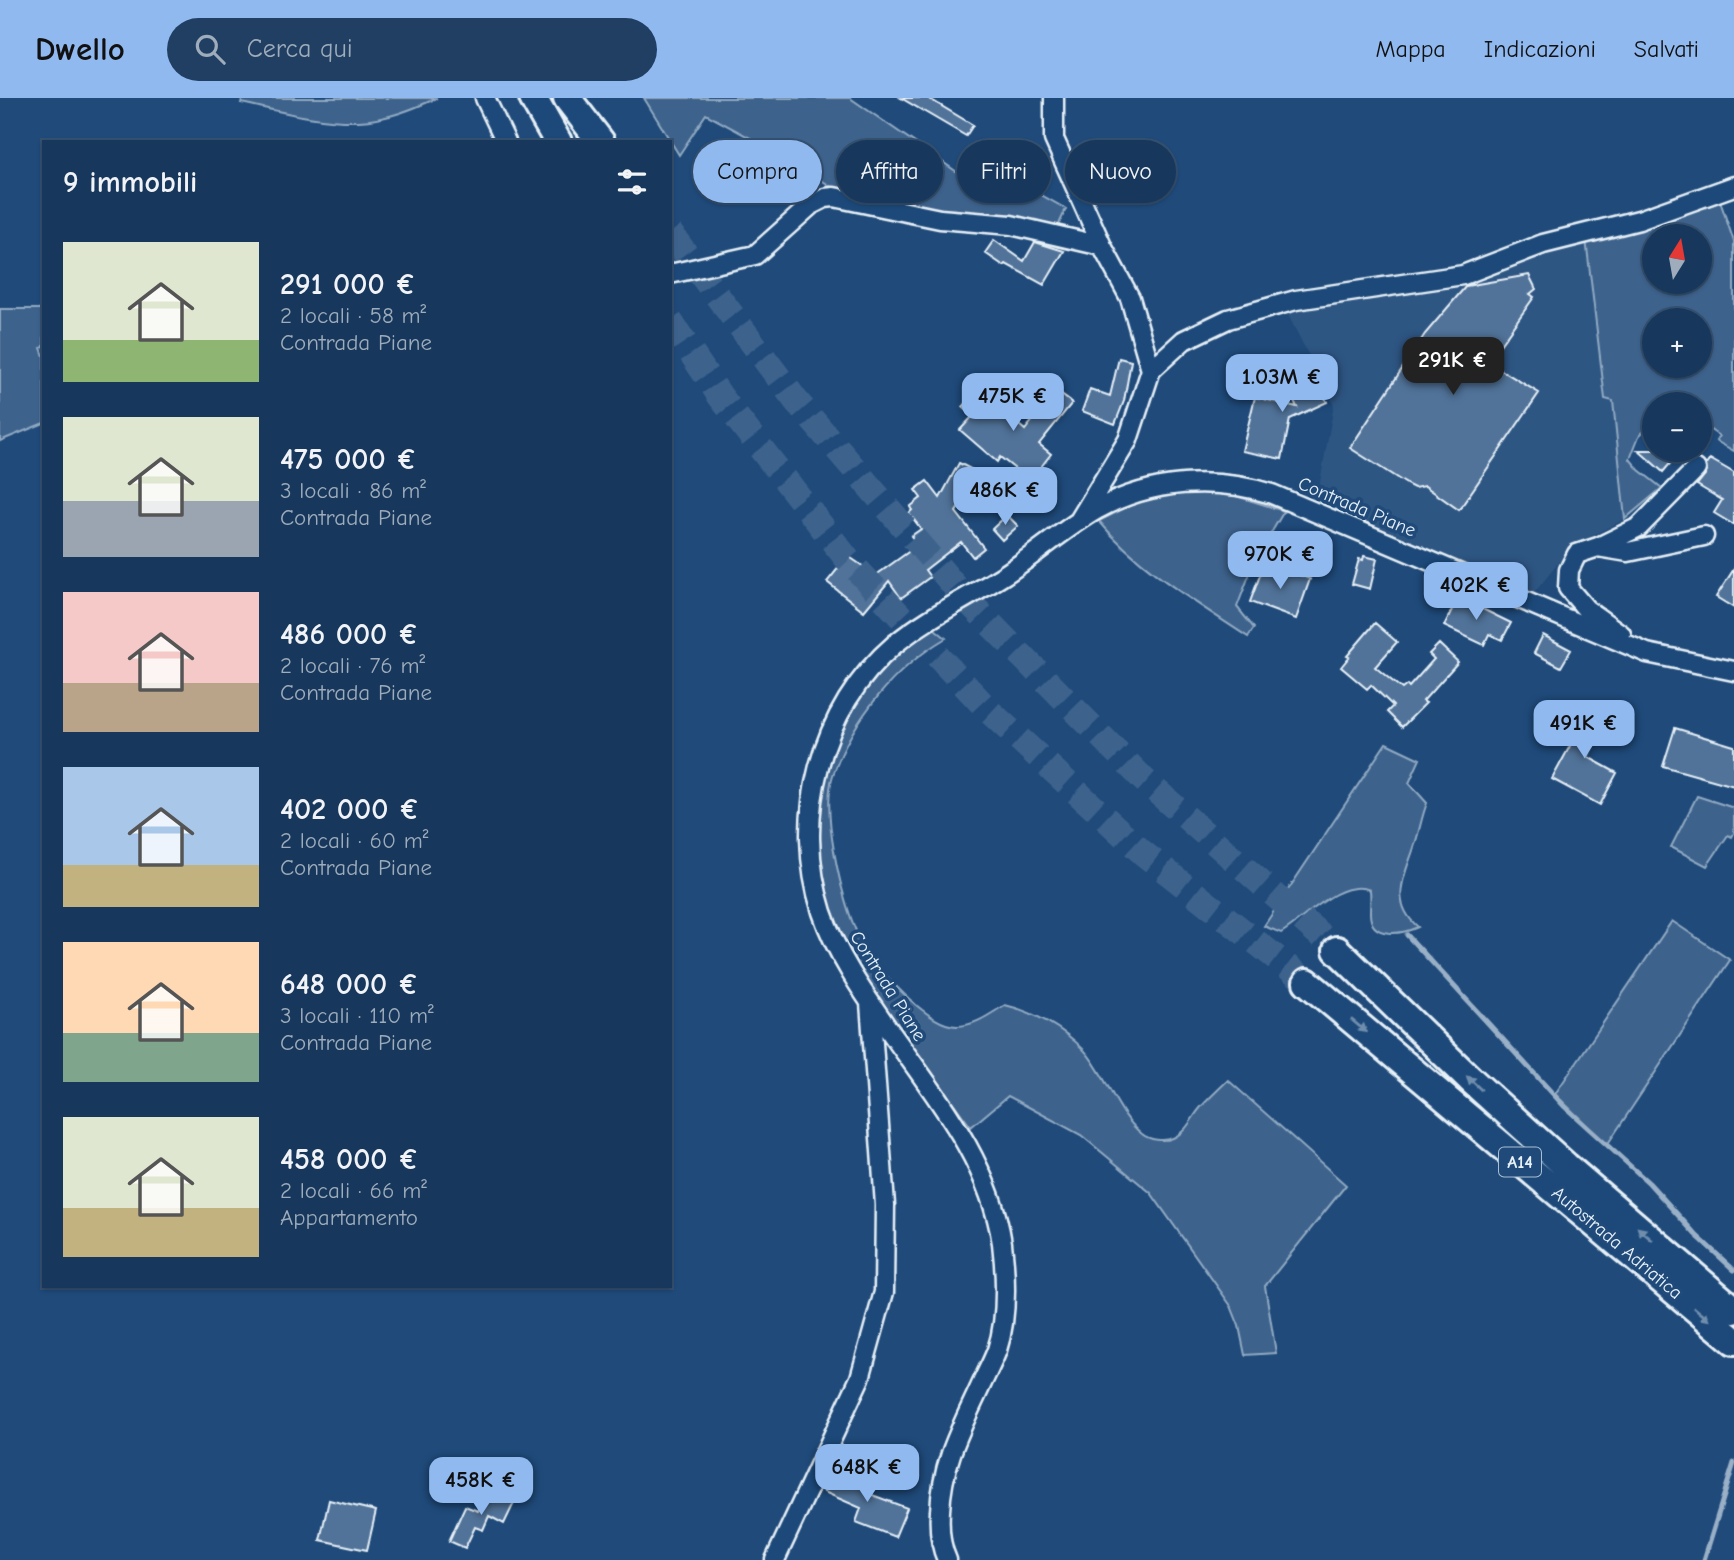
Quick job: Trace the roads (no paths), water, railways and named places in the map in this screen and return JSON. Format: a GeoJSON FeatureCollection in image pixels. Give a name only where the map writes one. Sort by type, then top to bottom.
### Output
{"type":"FeatureCollection","features":[{"type":"Feature","properties":{"kind":"highway"},"geometry":{"type":"LineString","coordinates":[[533,98],[557,140]]}},
{"type":"Feature","properties":{"kind":"highway"},"geometry":{"type":"LineString","coordinates":[[567,98],[599,140]]}},
{"type":"Feature","properties":{"kind":"highway","name":"Autostrada Adriatica"},"geometry":{"type":"LineString","coordinates":[[1337,950],[1470,1079],[1566,1166],[1734,1310]]}},
{"type":"Feature","properties":{"kind":"highway","name":"Autostrada Adriatica"},"geometry":{"type":"LineString","coordinates":[[1307,982],[1734,1341]]}},
{"type":"Feature","properties":{"kind":"street"},"geometry":{"type":"LineString","coordinates":[[485,98],[505,140]]}},
{"type":"Feature","properties":{"kind":"street"},"geometry":{"type":"LineString","coordinates":[[1054,98],[1054,139],[1102,246],[1130,298],[1151,370],[1184,340],[1228,319],[1296,300],[1463,275],[1543,244],[1639,220],[1734,186]]}},
{"type":"Feature","properties":{"kind":"street"},"geometry":{"type":"LineString","coordinates":[[672,274],[755,255],[811,205],[834,197],[940,219],[1011,225],[1102,246]]}},
{"type":"Feature","properties":{"kind":"street","name":"Contrada Piane"},"geometry":{"type":"LineString","coordinates":[[1078,522],[1128,440],[1151,370]]}},
{"type":"Feature","properties":{"kind":"street"},"geometry":{"type":"LineString","coordinates":[[1647,653],[1586,609],[1568,588],[1569,570],[1577,554],[1639,527],[1696,469]]}},
{"type":"Feature","properties":{"kind":"street","name":"Contrada Piane"},"geometry":{"type":"LineString","coordinates":[[947,1560],[943,1552],[940,1522],[943,1477],[956,1437],[998,1349],[1005,1287],[1002,1247],[996,1208],[982,1174],[957,1127],[870,1003],[839,951],[823,915],[815,887],[809,829],[814,785],[825,745],[842,709],[862,680],[893,646],[911,632],[1003,576],[1078,522],[1119,499],[1157,487],[1204,482],[1258,489],[1647,653],[1734,671]]}},
{"type":"Feature","properties":{"kind":"street"},"geometry":{"type":"LineString","coordinates":[[1598,547],[1628,552],[1704,536]]}},
{"type":"Feature","properties":{"kind":"street"},"geometry":{"type":"LineString","coordinates":[[775,1560],[860,1378],[884,1292],[886,1205],[870,1003]]}},
{"type":"Feature","properties":{"kind":"waterway"},"geometry":{"type":"LineString","coordinates":[[1407,935],[1565,1107],[1649,1183],[1696,1235],[1734,1270]]}},
{"type":"Feature","properties":{"kind":"waterway"},"geometry":{"type":"LineString","coordinates":[[1704,1560],[1734,1463]]}},
{"type":"Feature","properties":{"kind":"tunnel"},"geometry":{"type":"LineString","coordinates":[[672,236],[797,402],[964,597],[1144,780],[1337,950]]}},
{"type":"Feature","properties":{"kind":"tunnel"},"geometry":{"type":"LineString","coordinates":[[672,324],[720,396],[848,560],[990,712],[1143,853],[1307,982]]}}]}
